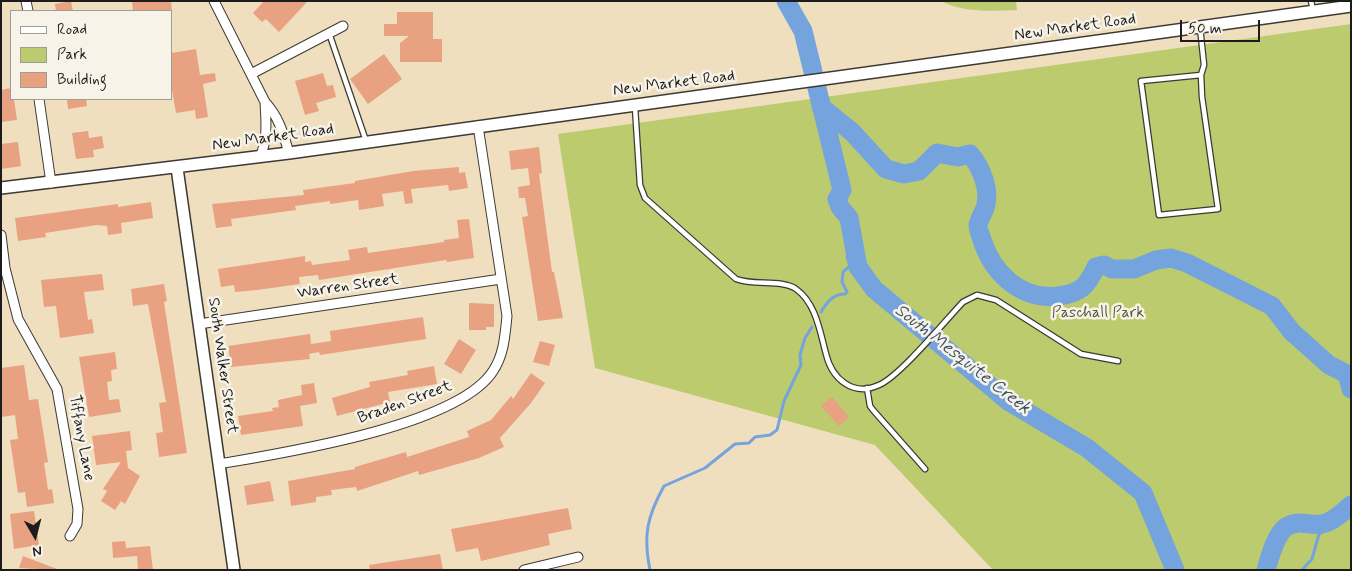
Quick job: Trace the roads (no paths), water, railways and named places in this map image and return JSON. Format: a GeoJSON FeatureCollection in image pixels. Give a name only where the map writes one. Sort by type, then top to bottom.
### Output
{"type":"FeatureCollection","features":[{"type":"Feature","properties":{"kind":"street"},"geometry":{"type":"LineString","coordinates":[[214,1],[265,102],[274,112],[280,124],[289,153]]}},
{"type":"Feature","properties":{"kind":"street","name":"New Market Road"},"geometry":{"type":"LineString","coordinates":[[1,188],[177,168],[734,93],[1200,27],[1312,6],[1351,6]]}},
{"type":"Feature","properties":{"kind":"street"},"geometry":{"type":"LineString","coordinates":[[250,74],[343,26]]}},
{"type":"Feature","properties":{"kind":"street"},"geometry":{"type":"LineString","coordinates":[[40,100],[51,183]]}},
{"type":"Feature","properties":{"kind":"street"},"geometry":{"type":"LineString","coordinates":[[260,157],[266,140],[265,102]]}},
{"type":"Feature","properties":{"kind":"street","name":"Braden Street"},"geometry":{"type":"LineString","coordinates":[[219,464],[334,444],[407,421],[459,401],[478,388],[494,371],[504,346],[507,316],[478,126]]}},
{"type":"Feature","properties":{"kind":"street","name":"South Walker Street"},"geometry":{"type":"LineString","coordinates":[[177,168],[234,570]]}},
{"type":"Feature","properties":{"kind":"street","name":"Tiffany Lane"},"geometry":{"type":"LineString","coordinates":[[1,235],[5,268],[18,319],[57,389],[78,509],[77,524],[70,536]]}},
{"type":"Feature","properties":{"kind":"street","name":"Warren Street"},"geometry":{"type":"LineString","coordinates":[[200,324],[502,278]]}},
{"type":"Feature","properties":{"kind":"street"},"geometry":{"type":"LineString","coordinates":[[524,570],[578,557]]}},
{"type":"Feature","properties":{"kind":"lane"},"geometry":{"type":"LineString","coordinates":[[1200,27],[1204,65],[1201,75],[1218,209],[1159,215],[1141,81],[1201,75]]}},
{"type":"Feature","properties":{"kind":"lane"},"geometry":{"type":"LineString","coordinates":[[329,33],[366,142]]}},
{"type":"Feature","properties":{"kind":"lane"},"geometry":{"type":"LineString","coordinates":[[635,106],[640,185],[645,198],[736,279],[754,284],[788,286],[797,290],[816,318],[832,371],[848,385],[858,389],[880,385],[893,375],[963,302],[977,295],[996,300],[1081,354],[1118,362]]}},
{"type":"Feature","properties":{"kind":"lane"},"geometry":{"type":"LineString","coordinates":[[867,388],[870,406],[925,469]]}},
{"type":"Feature","properties":{"kind":"waterway","name":"South Mesquite Creek"},"geometry":{"type":"LineString","coordinates":[[786,1],[803,31],[842,190],[837,199],[840,207],[849,218],[858,267],[874,289],[1008,401],[1087,448],[1143,493],[1175,570]]}},
{"type":"Feature","properties":{"kind":"waterway","name":"South Mesquite Creek"},"geometry":{"type":"LineString","coordinates":[[821,107],[852,132],[886,169],[904,174],[919,171],[937,153],[958,157],[970,154],[978,165],[986,186],[987,201],[978,225],[982,240],[993,264],[1011,283],[1021,289],[1033,294],[1046,296],[1067,295],[1082,288],[1090,279],[1096,267],[1104,265],[1112,269],[1134,269],[1156,260],[1171,258],[1187,263],[1272,306],[1292,332],[1329,365],[1347,374],[1351,389]]}},
{"type":"Feature","properties":{"kind":"waterway"},"geometry":{"type":"LineString","coordinates":[[821,312],[831,299],[847,292],[842,282],[843,272],[850,266],[847,257],[855,247]]}},
{"type":"Feature","properties":{"kind":"waterway"},"geometry":{"type":"LineString","coordinates":[[650,570],[647,546],[648,526],[664,486],[705,468],[735,444],[749,443],[755,437],[770,435],[777,430],[784,401],[801,365],[800,355],[805,338],[812,327]]}},
{"type":"Feature","properties":{"kind":"waterway","name":"South Mesquite Creek"},"geometry":{"type":"LineString","coordinates":[[1266,570],[1276,541],[1286,527],[1295,523],[1317,524],[1329,522],[1351,505]]}},
{"type":"Feature","properties":{"kind":"waterway"},"geometry":{"type":"LineString","coordinates":[[1302,570],[1312,559],[1319,534],[1330,528],[1335,517]]}},
{"type":"Feature","properties":{"kind":"park label","name":"Paschall Park"},"geometry":{"type":"Point","coordinates":[1098,314]}}]}
